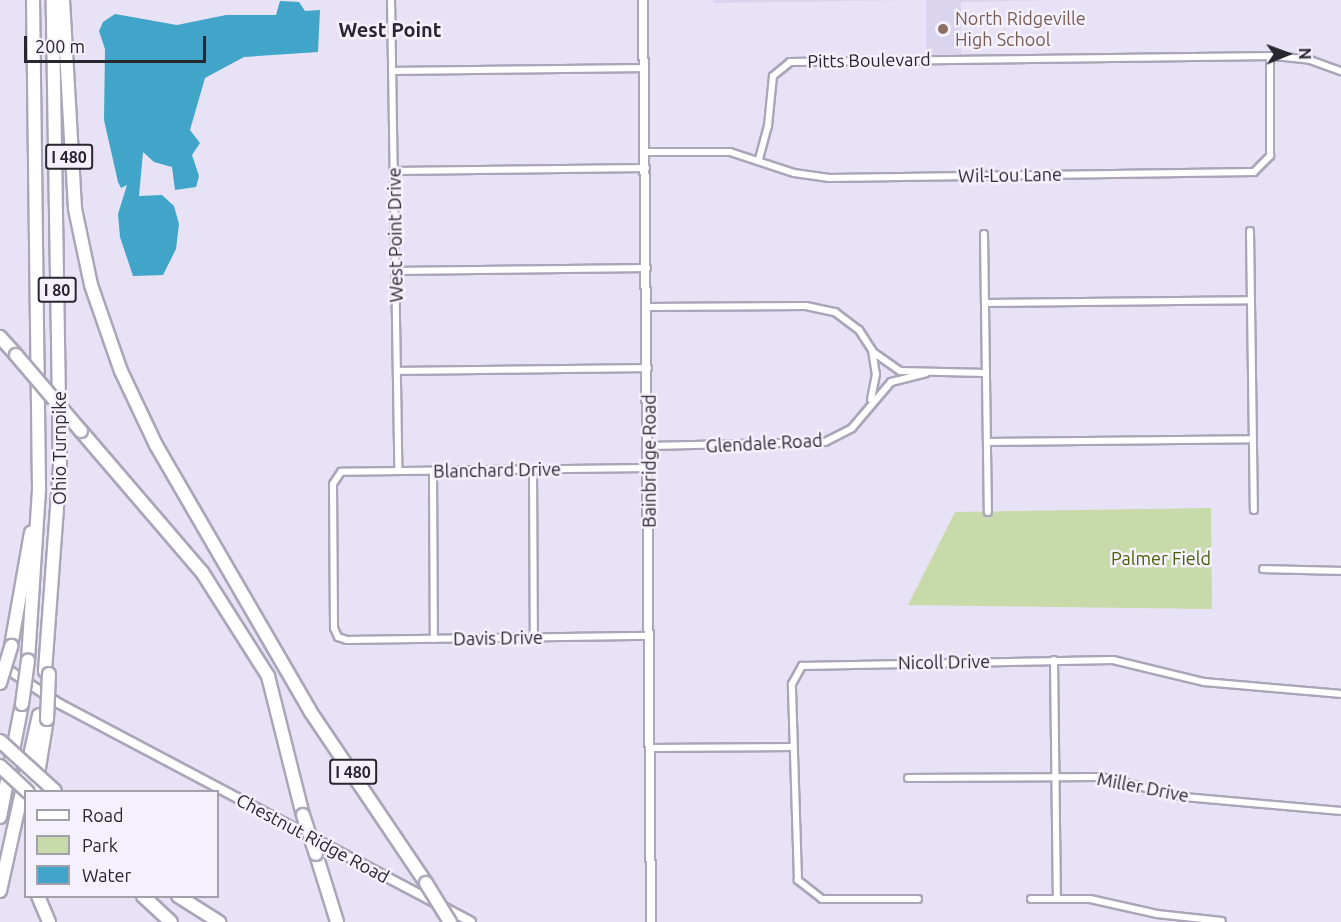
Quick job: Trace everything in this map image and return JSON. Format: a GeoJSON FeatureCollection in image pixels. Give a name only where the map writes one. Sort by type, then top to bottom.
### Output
{"type":"FeatureCollection","features":[{"type":"Feature","properties":{"kind":"highway","name":"Ohio Turnpike"},"geometry":{"type":"LineString","coordinates":[[0,817],[22,705],[28,660],[39,488],[33,0]]}},
{"type":"Feature","properties":{"kind":"highway","name":"Ohio Turnpike"},"geometry":{"type":"LineString","coordinates":[[25,790],[43,717],[60,468],[53,0]]}},
{"type":"Feature","properties":{"kind":"highway","name":"I 480"},"geometry":{"type":"LineString","coordinates":[[63,0],[75,209],[91,285],[121,371],[160,453],[310,711],[450,922]]}},
{"type":"Feature","properties":{"kind":"highway"},"geometry":{"type":"LineString","coordinates":[[0,337],[202,572],[268,676],[303,815],[338,922]]}},
{"type":"Feature","properties":{"kind":"highway"},"geometry":{"type":"LineString","coordinates":[[0,683],[11,646],[39,488]]}},
{"type":"Feature","properties":{"kind":"highway"},"geometry":{"type":"LineString","coordinates":[[35,790],[43,717]]}},
{"type":"Feature","properties":{"kind":"highway"},"geometry":{"type":"LineString","coordinates":[[0,741],[54,790]]}},
{"type":"Feature","properties":{"kind":"highway"},"geometry":{"type":"LineString","coordinates":[[0,766],[26,790]]}},
{"type":"Feature","properties":{"kind":"highway","name":"Ohio Turnpike"},"geometry":{"type":"LineString","coordinates":[[0,891],[24,794]]}},
{"type":"Feature","properties":{"kind":"highway"},"geometry":{"type":"LineString","coordinates":[[38,898],[49,922]]}},
{"type":"Feature","properties":{"kind":"highway"},"geometry":{"type":"LineString","coordinates":[[144,898],[171,922]]}},
{"type":"Feature","properties":{"kind":"highway"},"geometry":{"type":"LineString","coordinates":[[180,898],[219,922]]}},
{"type":"Feature","properties":{"kind":"street","name":"West Point Drive"},"geometry":{"type":"LineString","coordinates":[[391,0],[398,471]]}},
{"type":"Feature","properties":{"kind":"street","name":"Bainbridge Road"},"geometry":{"type":"LineString","coordinates":[[643,0],[648,308],[651,922]]}},
{"type":"Feature","properties":{"kind":"street","name":"Pitts Boulevard"},"geometry":{"type":"LineString","coordinates":[[759,159],[768,126],[773,76],[790,62],[1269,56],[1310,60],[1341,71]]}},
{"type":"Feature","properties":{"kind":"street","name":"Wil-Lou Lane"},"geometry":{"type":"LineString","coordinates":[[645,152],[720,151],[759,159],[794,173],[828,178],[1254,172],[1270,156],[1269,56]]}},
{"type":"Feature","properties":{"kind":"street"},"geometry":{"type":"LineString","coordinates":[[392,71],[644,68]]}},
{"type":"Feature","properties":{"kind":"street"},"geometry":{"type":"LineString","coordinates":[[394,171],[646,168]]}},
{"type":"Feature","properties":{"kind":"street"},"geometry":{"type":"LineString","coordinates":[[1250,231],[1254,510]]}},
{"type":"Feature","properties":{"kind":"street"},"geometry":{"type":"LineString","coordinates":[[984,234],[988,512]]}},
{"type":"Feature","properties":{"kind":"street"},"geometry":{"type":"LineString","coordinates":[[395,271],[647,268]]}},
{"type":"Feature","properties":{"kind":"street"},"geometry":{"type":"LineString","coordinates":[[985,303],[1251,300]]}},
{"type":"Feature","properties":{"kind":"street"},"geometry":{"type":"LineString","coordinates":[[648,308],[818,306],[850,321],[872,350],[900,371],[986,373]]}},
{"type":"Feature","properties":{"kind":"street"},"geometry":{"type":"LineString","coordinates":[[870,403],[876,374],[872,350]]}},
{"type":"Feature","properties":{"kind":"street"},"geometry":{"type":"LineString","coordinates":[[397,371],[648,368]]}},
{"type":"Feature","properties":{"kind":"street","name":"Glendale Road"},"geometry":{"type":"LineString","coordinates":[[649,446],[819,443],[852,428],[870,403],[891,382],[926,373]]}},
{"type":"Feature","properties":{"kind":"street"},"geometry":{"type":"LineString","coordinates":[[987,442],[1253,439]]}},
{"type":"Feature","properties":{"kind":"street","name":"Blanchard Drive"},"geometry":{"type":"LineString","coordinates":[[346,640],[338,637],[334,628],[333,484],[346,471],[649,468]]}},
{"type":"Feature","properties":{"kind":"street"},"geometry":{"type":"LineString","coordinates":[[533,470],[534,638]]}},
{"type":"Feature","properties":{"kind":"street"},"geometry":{"type":"LineString","coordinates":[[433,471],[434,639]]}},
{"type":"Feature","properties":{"kind":"street"},"geometry":{"type":"LineString","coordinates":[[1263,569],[1341,571]]}},
{"type":"Feature","properties":{"kind":"street","name":"Davis Drive"},"geometry":{"type":"LineString","coordinates":[[346,640],[650,636]]}},
{"type":"Feature","properties":{"kind":"street"},"geometry":{"type":"LineString","coordinates":[[1054,660],[1057,899]]}},
{"type":"Feature","properties":{"kind":"street","name":"Nicoll Drive"},"geometry":{"type":"LineString","coordinates":[[918,899],[831,900],[805,890],[795,871],[794,677],[807,664],[1113,660],[1204,682],[1341,694]]}},
{"type":"Feature","properties":{"kind":"street","name":"Chestnut Ridge Road"},"geometry":{"type":"LineString","coordinates":[[0,664],[58,703],[471,922]]}},
{"type":"Feature","properties":{"kind":"street"},"geometry":{"type":"LineString","coordinates":[[651,748],[793,747]]}},
{"type":"Feature","properties":{"kind":"street","name":"Miller Drive"},"geometry":{"type":"LineString","coordinates":[[908,778],[1101,777],[1184,797],[1341,811]]}},
{"type":"Feature","properties":{"kind":"street"},"geometry":{"type":"LineString","coordinates":[[1031,899],[1102,901],[1162,919],[1222,921]]}},
{"type":"Feature","properties":{"kind":"shaded area","name":"North Ridgeville High School"},"geometry":{"type":"Polygon","coordinates":[[[713,0],[909,0],[713,3],[713,0]]]}},
{"type":"Feature","properties":{"kind":"shaded area","name":"North Ridgeville High School"},"geometry":{"type":"Polygon","coordinates":[[[926,0],[1054,0],[961,2],[961,56],[926,56],[926,0]]]}},
{"type":"Feature","properties":{"kind":"green space","name":"Palmer Field"},"geometry":{"type":"Polygon","coordinates":[[[1211,508],[1212,609],[908,605],[955,512],[1211,508]]]}},
{"type":"Feature","properties":{"kind":"water"},"geometry":{"type":"Polygon","coordinates":[[[280,1],[299,2],[305,11],[320,10],[318,52],[244,57],[205,78],[190,130],[200,143],[192,155],[199,176],[196,187],[175,190],[172,167],[154,162],[143,152],[139,196],[162,195],[174,206],[179,224],[176,249],[163,275],[133,276],[120,237],[118,214],[127,185],[121,188],[118,182],[104,120],[105,49],[99,31],[103,22],[115,14],[177,25],[226,15],[276,15],[280,1]]]}},
{"type":"Feature","properties":{"kind":"place","name":"North Ridgeville High School"},"geometry":{"type":"Point","coordinates":[943,29]}},
{"type":"Feature","properties":{"kind":"district","name":"West Point"},"geometry":{"type":"Point","coordinates":[390,29]}}]}
